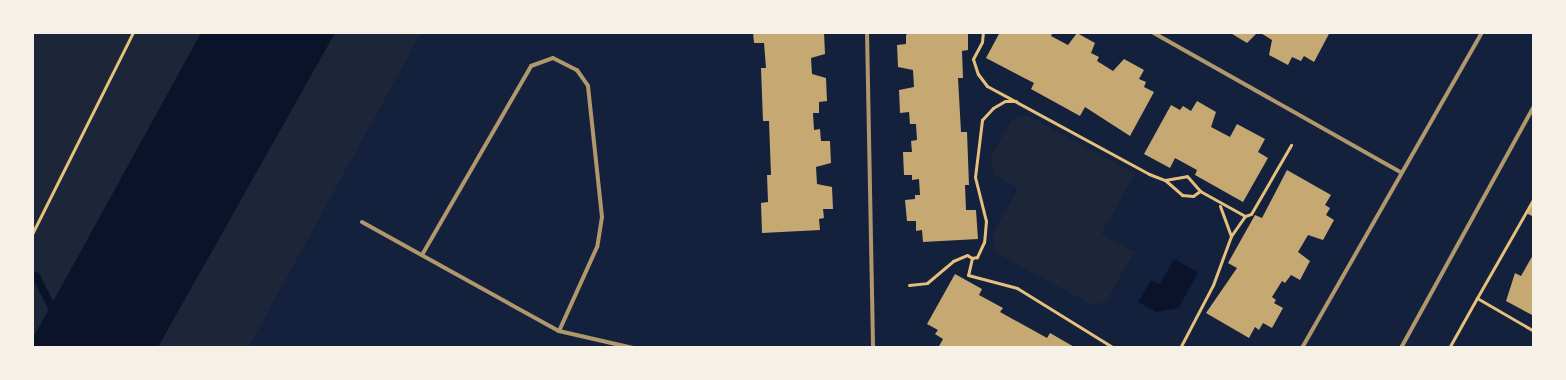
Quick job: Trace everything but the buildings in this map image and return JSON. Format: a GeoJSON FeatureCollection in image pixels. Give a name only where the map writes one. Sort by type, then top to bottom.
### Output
{"type":"FeatureCollection","features":[{"type":"Feature","properties":{"kind":"lane"},"geometry":{"type":"LineString","coordinates":[[866,32],[873,348]]}},
{"type":"Feature","properties":{"kind":"lane"},"geometry":{"type":"LineString","coordinates":[[1152,32],[1400,172]]}},
{"type":"Feature","properties":{"kind":"lane"},"geometry":{"type":"LineString","coordinates":[[1302,348],[1400,172],[1482,32]]}},
{"type":"Feature","properties":{"kind":"lane"},"geometry":{"type":"LineString","coordinates":[[422,255],[530,66],[553,58],[577,70],[588,86],[602,217],[596,247],[558,331]]}},
{"type":"Feature","properties":{"kind":"lane"},"geometry":{"type":"LineString","coordinates":[[1401,348],[1534,106]]}},
{"type":"Feature","properties":{"kind":"lane"},"geometry":{"type":"LineString","coordinates":[[362,222],[558,331],[633,348]]}},
{"type":"Feature","properties":{"kind":"path"},"geometry":{"type":"LineString","coordinates":[[32,234],[133,32]]}},
{"type":"Feature","properties":{"kind":"path"},"geometry":{"type":"LineString","coordinates":[[982,32],[982,42],[973,59],[978,74],[988,86],[1149,174],[1165,180],[1182,194],[1193,196],[1200,191]]}},
{"type":"Feature","properties":{"kind":"path"},"geometry":{"type":"LineString","coordinates":[[908,285],[927,283],[953,261],[967,255],[972,258],[977,257],[984,242],[986,221],[976,177],[982,120],[992,108],[1005,101],[1017,101]]}},
{"type":"Feature","properties":{"kind":"path"},"geometry":{"type":"LineString","coordinates":[[1180,348],[1213,285],[1231,236],[1245,216],[1251,214],[1291,145]]}},
{"type":"Feature","properties":{"kind":"path"},"geometry":{"type":"LineString","coordinates":[[1165,180],[1187,176],[1200,191],[1245,216]]}},
{"type":"Feature","properties":{"kind":"path"},"geometry":{"type":"LineString","coordinates":[[1450,348],[1534,198]]}},
{"type":"Feature","properties":{"kind":"path"},"geometry":{"type":"LineString","coordinates":[[1217,202],[1224,209],[1231,236]]}},
{"type":"Feature","properties":{"kind":"path"},"geometry":{"type":"LineString","coordinates":[[972,258],[968,275],[1017,288],[1114,348]]}},
{"type":"Feature","properties":{"kind":"path"},"geometry":{"type":"LineString","coordinates":[[1477,298],[1534,331]]}},
{"type":"Feature","properties":{"kind":"shaded area"},"geometry":{"type":"Polygon","coordinates":[[[32,33],[421,33],[248,348],[33,347],[32,33]]]}},
{"type":"Feature","properties":{"kind":"shaded area"},"geometry":{"type":"Polygon","coordinates":[[[201,33],[335,33],[158,347],[33,347],[33,338],[201,33]]]}},
{"type":"Feature","properties":{"kind":"shaded area"},"geometry":{"type":"Polygon","coordinates":[[[1026,115],[1135,174],[1101,234],[1134,252],[1105,303],[1090,304],[995,252],[992,236],[1018,188],[995,176],[991,158],[1012,119],[1026,115]]]}},
{"type":"Feature","properties":{"kind":"shaded area"},"geometry":{"type":"Polygon","coordinates":[[[1174,259],[1198,272],[1179,308],[1156,312],[1138,302],[1151,280],[1160,284],[1174,259]]]}},
{"type":"Feature","properties":{"kind":"waterway"},"geometry":{"type":"LineString","coordinates":[[36,276],[56,316]]}}]}
